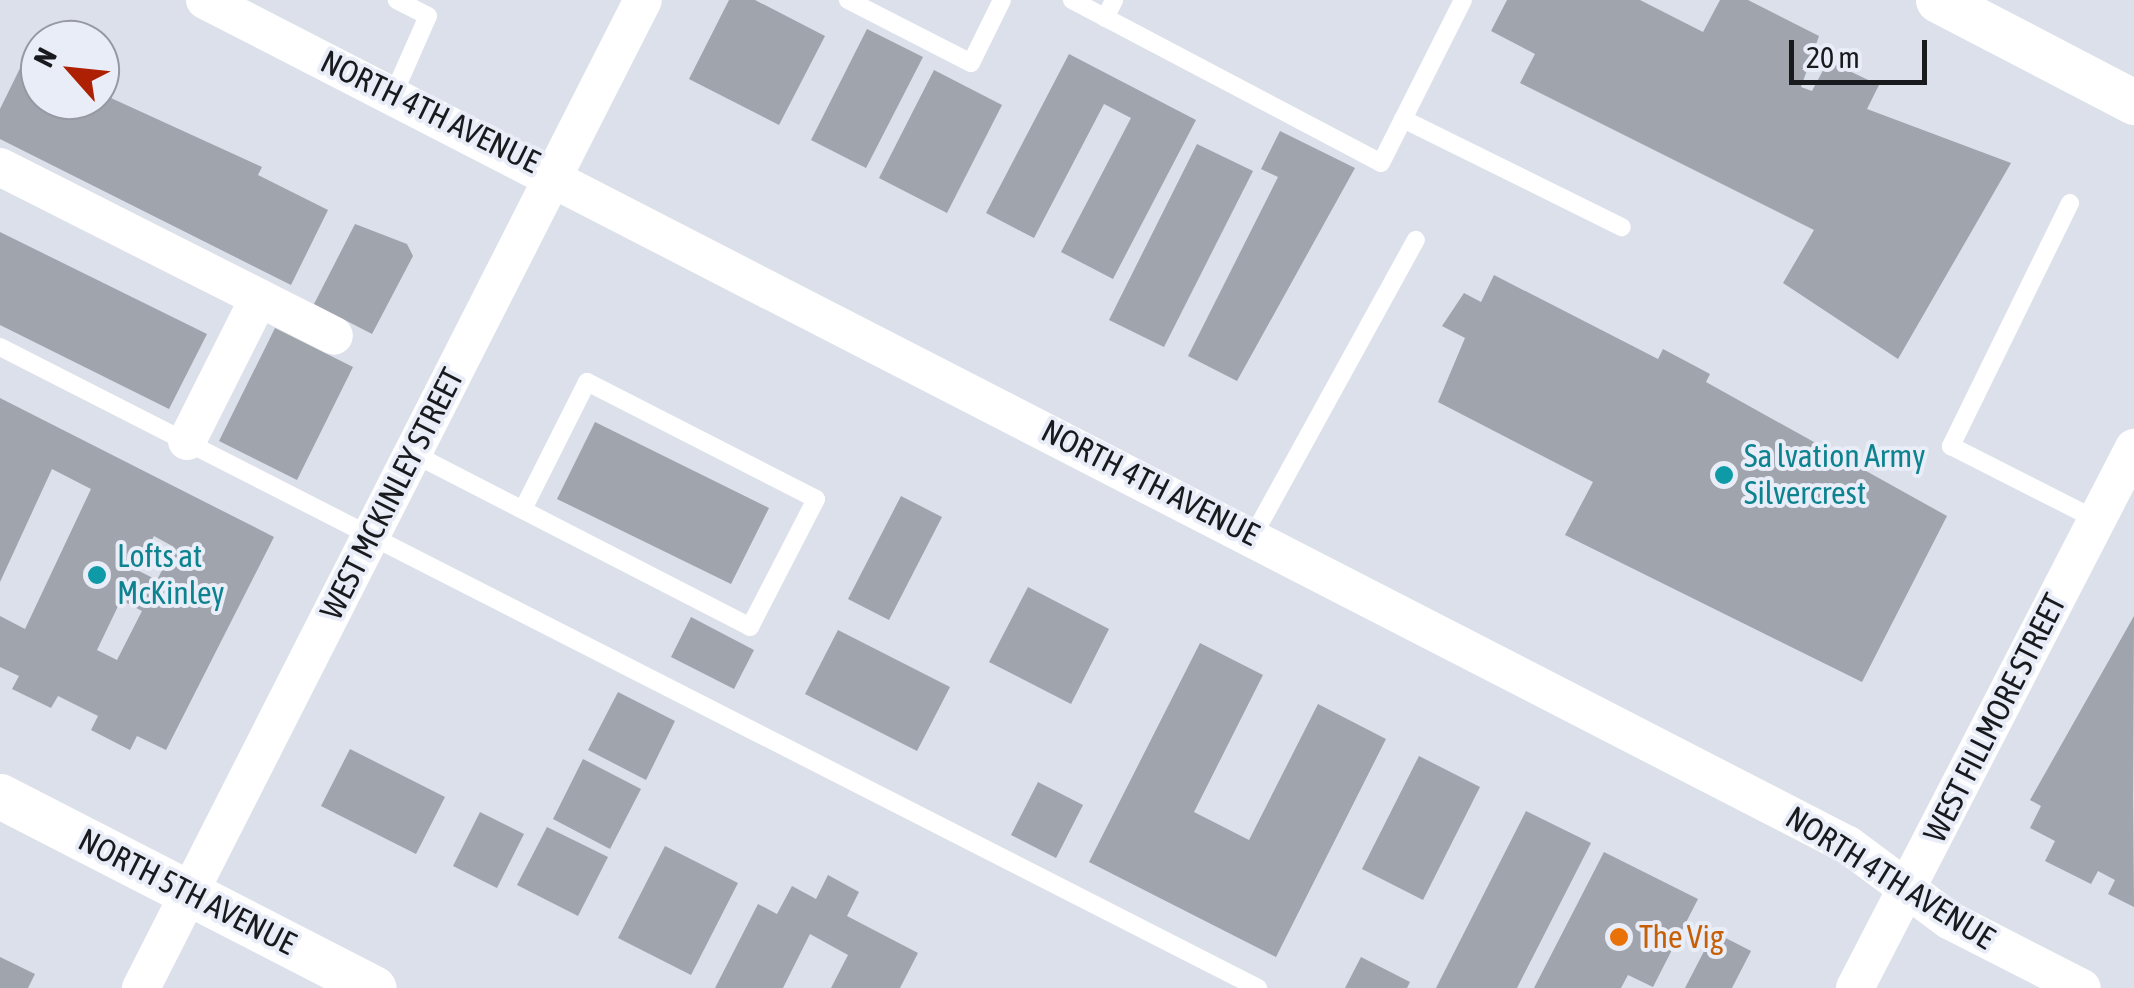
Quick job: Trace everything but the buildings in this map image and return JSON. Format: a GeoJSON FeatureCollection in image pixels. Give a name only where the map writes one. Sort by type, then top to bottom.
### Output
{"type":"FeatureCollection","features":[{"type":"Feature","properties":{"kind":"street","name":"NORTH 4TH AVENUE"},"geometry":{"type":"LineString","coordinates":[[205,0],[553,173],[1848,845],[1949,920],[2082,988]]}},
{"type":"Feature","properties":{"kind":"street","name":"WEST MCKINLEY STREET"},"geometry":{"type":"LineString","coordinates":[[140,988],[642,0]]}},
{"type":"Feature","properties":{"kind":"street"},"geometry":{"type":"LineString","coordinates":[[1938,0],[2134,102]]}},
{"type":"Feature","properties":{"kind":"street"},"geometry":{"type":"LineString","coordinates":[[0,167],[334,336]]}},
{"type":"Feature","properties":{"kind":"street"},"geometry":{"type":"LineString","coordinates":[[187,441],[260,298]]}},
{"type":"Feature","properties":{"kind":"street","name":"WEST FILLMORE STREET"},"geometry":{"type":"LineString","coordinates":[[1856,988],[2134,448]]}},
{"type":"Feature","properties":{"kind":"street","name":"NORTH 5TH AVENUE"},"geometry":{"type":"LineString","coordinates":[[0,796],[374,988]]}},
{"type":"Feature","properties":{"kind":"lane"},"geometry":{"type":"LineString","coordinates":[[394,94],[428,16],[397,0]]}},
{"type":"Feature","properties":{"kind":"lane"},"geometry":{"type":"LineString","coordinates":[[848,0],[971,63],[1002,0]]}},
{"type":"Feature","properties":{"kind":"lane"},"geometry":{"type":"LineString","coordinates":[[1072,0],[1381,163],[1463,0]]}},
{"type":"Feature","properties":{"kind":"lane"},"geometry":{"type":"LineString","coordinates":[[1105,18],[1114,0]]}},
{"type":"Feature","properties":{"kind":"lane"},"geometry":{"type":"LineString","coordinates":[[1404,119],[1622,226]]}},
{"type":"Feature","properties":{"kind":"lane"},"geometry":{"type":"LineString","coordinates":[[2070,203],[1951,446],[2098,520]]}},
{"type":"Feature","properties":{"kind":"lane"},"geometry":{"type":"LineString","coordinates":[[1253,536],[1416,240]]}},
{"type":"Feature","properties":{"kind":"lane"},"geometry":{"type":"LineString","coordinates":[[0,346],[1258,988]]}},
{"type":"Feature","properties":{"kind":"lane"},"geometry":{"type":"LineString","coordinates":[[412,453],[750,626],[816,500],[587,382],[522,509]]}},
{"type":"Feature","properties":{"kind":"place","name":"Sa lvation Army Silvercrest"},"geometry":{"type":"Point","coordinates":[1724,475]}},
{"type":"Feature","properties":{"kind":"place","name":"Lofts at McKinley"},"geometry":{"type":"Point","coordinates":[97,575]}},
{"type":"Feature","properties":{"kind":"place","name":"The Vig"},"geometry":{"type":"Point","coordinates":[1619,937]}}]}
